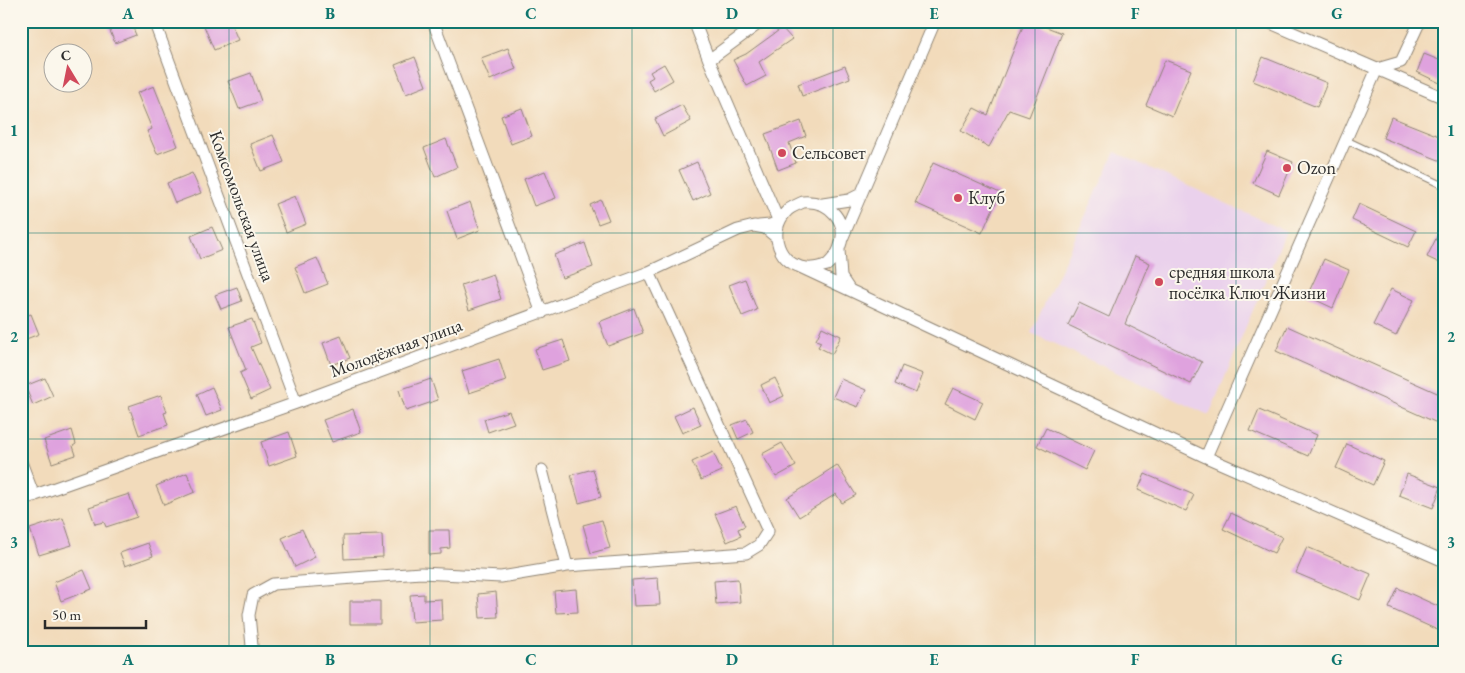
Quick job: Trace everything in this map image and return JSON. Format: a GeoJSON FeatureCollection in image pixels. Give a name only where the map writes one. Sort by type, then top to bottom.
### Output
{"type":"FeatureCollection","features":[{"type":"Feature","properties":{"kind":"street","name":"Комсомольская улица"},"geometry":{"type":"LineString","coordinates":[[154,21],[296,403]]}},
{"type":"Feature","properties":{"kind":"street"},"geometry":{"type":"LineString","coordinates":[[433,21],[542,313]]}},
{"type":"Feature","properties":{"kind":"street"},"geometry":{"type":"LineString","coordinates":[[694,21],[779,222]]}},
{"type":"Feature","properties":{"kind":"street"},"geometry":{"type":"LineString","coordinates":[[709,60],[762,21]]}},
{"type":"Feature","properties":{"kind":"street"},"geometry":{"type":"LineString","coordinates":[[796,265],[808,268],[827,265],[841,244],[935,21]]}},
{"type":"Feature","properties":{"kind":"street"},"geometry":{"type":"LineString","coordinates":[[1266,21],[1444,98]]}},
{"type":"Feature","properties":{"kind":"street"},"geometry":{"type":"LineString","coordinates":[[1377,69],[1401,62],[1420,21]]}},
{"type":"Feature","properties":{"kind":"street"},"geometry":{"type":"LineString","coordinates":[[1206,457],[1377,69]]}},
{"type":"Feature","properties":{"kind":"street"},"geometry":{"type":"LineString","coordinates":[[861,194],[849,200],[823,204],[803,202],[786,211],[779,222],[776,237],[782,253],[790,262],[850,291],[1206,457],[1444,561]]}},
{"type":"Feature","properties":{"kind":"street"},"geometry":{"type":"LineString","coordinates":[[823,204],[840,220],[841,277],[850,291]]}},
{"type":"Feature","properties":{"kind":"street","name":"Молодёжная улица"},"geometry":{"type":"LineString","coordinates":[[21,500],[296,403],[542,313],[649,272],[738,230],[779,222]]}},
{"type":"Feature","properties":{"kind":"street"},"geometry":{"type":"LineString","coordinates":[[754,226],[765,228],[776,237]]}},
{"type":"Feature","properties":{"kind":"street"},"geometry":{"type":"LineString","coordinates":[[249,652],[252,646],[250,615],[253,595],[273,584],[421,573],[501,577],[567,566],[746,553],[759,545],[768,531],[649,272]]}},
{"type":"Feature","properties":{"kind":"street"},"geometry":{"type":"LineString","coordinates":[[21,462],[34,496]]}},
{"type":"Feature","properties":{"kind":"street"},"geometry":{"type":"LineString","coordinates":[[542,470],[567,566]]}},
{"type":"Feature","properties":{"kind":"lane"},"geometry":{"type":"LineString","coordinates":[[1346,140],[1444,186]]}},
{"type":"Feature","properties":{"kind":"shaded area","name":"средняя школа посёлка Ключ Жизни"},"geometry":{"type":"Polygon","coordinates":[[[1115,152],[1286,231],[1209,415],[1031,333],[1115,152]]]}},
{"type":"Feature","properties":{"kind":"building"},"geometry":{"type":"Polygon","coordinates":[[[106,21],[130,21],[136,35],[115,43],[106,21]]]}},
{"type":"Feature","properties":{"kind":"building"},"geometry":{"type":"Polygon","coordinates":[[[202,21],[230,21],[238,40],[214,50],[202,21]]]}},
{"type":"Feature","properties":{"kind":"building"},"geometry":{"type":"Polygon","coordinates":[[[1025,21],[1031,21],[1062,33],[1029,117],[1009,110],[989,147],[961,131],[974,108],[988,115],[1025,21]]]}},
{"type":"Feature","properties":{"kind":"building"},"geometry":{"type":"Polygon","coordinates":[[[782,28],[792,39],[759,62],[766,76],[747,86],[733,60],[746,54],[782,28]]]}},
{"type":"Feature","properties":{"kind":"building"},"geometry":{"type":"Polygon","coordinates":[[[508,48],[516,69],[490,80],[481,58],[508,48]]]}},
{"type":"Feature","properties":{"kind":"building"},"geometry":{"type":"Polygon","coordinates":[[[1424,54],[1444,62],[1444,85],[1417,72],[1424,54]]]}},
{"type":"Feature","properties":{"kind":"building"},"geometry":{"type":"Polygon","coordinates":[[[415,57],[426,86],[406,94],[395,65],[415,57]]]}},
{"type":"Feature","properties":{"kind":"building"},"geometry":{"type":"Polygon","coordinates":[[[1263,57],[1327,83],[1317,107],[1253,81],[1263,57]]]}},
{"type":"Feature","properties":{"kind":"building"},"geometry":{"type":"Polygon","coordinates":[[[1165,60],[1191,70],[1172,116],[1146,105],[1165,60]]]}},
{"type":"Feature","properties":{"kind":"building"},"geometry":{"type":"Polygon","coordinates":[[[664,64],[673,80],[654,91],[648,80],[653,77],[650,72],[664,64]]]}},
{"type":"Feature","properties":{"kind":"building"},"geometry":{"type":"Polygon","coordinates":[[[845,66],[850,78],[802,96],[798,84],[845,66]]]}},
{"type":"Feature","properties":{"kind":"building"},"geometry":{"type":"Polygon","coordinates":[[[251,73],[261,101],[239,109],[228,81],[251,73]]]}},
{"type":"Feature","properties":{"kind":"building"},"geometry":{"type":"Polygon","coordinates":[[[154,86],[178,146],[157,154],[147,131],[152,129],[137,93],[154,86]]]}},
{"type":"Feature","properties":{"kind":"building"},"geometry":{"type":"Polygon","coordinates":[[[682,105],[691,121],[663,136],[655,119],[682,105]]]}},
{"type":"Feature","properties":{"kind":"building"},"geometry":{"type":"Polygon","coordinates":[[[522,108],[532,136],[511,144],[501,116],[522,108]]]}},
{"type":"Feature","properties":{"kind":"building"},"geometry":{"type":"Polygon","coordinates":[[[1391,117],[1444,138],[1444,162],[1383,138],[1391,117]]]}},
{"type":"Feature","properties":{"kind":"building","name":"Сельсовет"},"geometry":{"type":"Polygon","coordinates":[[[801,121],[806,136],[789,143],[796,163],[778,170],[765,134],[801,121]]]}},
{"type":"Feature","properties":{"kind":"building"},"geometry":{"type":"Polygon","coordinates":[[[273,135],[284,162],[261,171],[250,144],[273,135]]]}},
{"type":"Feature","properties":{"kind":"building"},"geometry":{"type":"Polygon","coordinates":[[[446,139],[457,167],[435,177],[424,148],[446,139]]]}},
{"type":"Feature","properties":{"kind":"building"},"geometry":{"type":"Polygon","coordinates":[[[1267,151],[1293,162],[1279,195],[1253,183],[1267,151]]]}},
{"type":"Feature","properties":{"kind":"building"},"geometry":{"type":"Polygon","coordinates":[[[697,162],[710,193],[693,201],[679,170],[697,162]]]}},
{"type":"Feature","properties":{"kind":"building","name":"Клуб"},"geometry":{"type":"Polygon","coordinates":[[[933,163],[1000,193],[982,233],[915,203],[933,163]]]}},
{"type":"Feature","properties":{"kind":"building"},"geometry":{"type":"Polygon","coordinates":[[[545,171],[556,198],[534,206],[524,179],[545,171]]]}},
{"type":"Feature","properties":{"kind":"building"},"geometry":{"type":"Polygon","coordinates":[[[192,173],[201,193],[175,203],[167,183],[192,173]]]}},
{"type":"Feature","properties":{"kind":"building"},"geometry":{"type":"Polygon","coordinates":[[[295,196],[306,224],[286,232],[275,204],[295,196]]]}},
{"type":"Feature","properties":{"kind":"building"},"geometry":{"type":"Polygon","coordinates":[[[601,200],[609,220],[598,224],[590,205],[601,200]]]}},
{"type":"Feature","properties":{"kind":"building"},"geometry":{"type":"Polygon","coordinates":[[[470,202],[480,230],[457,239],[447,211],[470,202]]]}},
{"type":"Feature","properties":{"kind":"building"},"geometry":{"type":"Polygon","coordinates":[[[1359,204],[1416,231],[1408,247],[1352,220],[1359,204]]]}},
{"type":"Feature","properties":{"kind":"building"},"geometry":{"type":"Polygon","coordinates":[[[1444,222],[1444,265],[1427,257],[1444,222]]]}},
{"type":"Feature","properties":{"kind":"building"},"geometry":{"type":"Polygon","coordinates":[[[212,227],[222,250],[200,259],[191,236],[212,227]]]}},
{"type":"Feature","properties":{"kind":"building"},"geometry":{"type":"Polygon","coordinates":[[[585,243],[593,267],[562,278],[554,255],[585,243]]]}},
{"type":"Feature","properties":{"kind":"building"},"geometry":{"type":"Polygon","coordinates":[[[1135,256],[1150,263],[1125,324],[1202,362],[1191,384],[1068,325],[1079,303],[1109,317],[1135,256]]]}},
{"type":"Feature","properties":{"kind":"building"},"geometry":{"type":"Polygon","coordinates":[[[317,258],[328,284],[305,293],[295,267],[317,258]]]}},
{"type":"Feature","properties":{"kind":"building"},"geometry":{"type":"Polygon","coordinates":[[[1324,259],[1349,270],[1333,308],[1307,296],[1324,259]]]}},
{"type":"Feature","properties":{"kind":"building"},"geometry":{"type":"Polygon","coordinates":[[[493,274],[501,299],[469,310],[461,285],[493,274]]]}},
{"type":"Feature","properties":{"kind":"building"},"geometry":{"type":"Polygon","coordinates":[[[745,279],[757,310],[742,316],[729,285],[745,279]]]}},
{"type":"Feature","properties":{"kind":"building"},"geometry":{"type":"Polygon","coordinates":[[[237,287],[242,301],[221,309],[215,295],[237,287]]]}},
{"type":"Feature","properties":{"kind":"building"},"geometry":{"type":"Polygon","coordinates":[[[1391,289],[1414,300],[1396,336],[1373,325],[1391,289]]]}},
{"type":"Feature","properties":{"kind":"building"},"geometry":{"type":"Polygon","coordinates":[[[634,308],[643,333],[608,346],[599,322],[634,308]]]}},
{"type":"Feature","properties":{"kind":"building"},"geometry":{"type":"Polygon","coordinates":[[[31,314],[39,334],[21,341],[21,318],[31,314]]]}},
{"type":"Feature","properties":{"kind":"building"},"geometry":{"type":"Polygon","coordinates":[[[252,319],[261,343],[251,347],[270,390],[251,399],[240,373],[246,370],[229,327],[252,319]]]}},
{"type":"Feature","properties":{"kind":"building"},"geometry":{"type":"Polygon","coordinates":[[[1287,326],[1444,396],[1444,426],[1276,351],[1287,326]]]}},
{"type":"Feature","properties":{"kind":"building"},"geometry":{"type":"Polygon","coordinates":[[[822,327],[841,336],[832,354],[818,347],[821,342],[816,340],[822,327]]]}},
{"type":"Feature","properties":{"kind":"building"},"geometry":{"type":"Polygon","coordinates":[[[341,336],[350,358],[331,365],[323,343],[341,336]]]}},
{"type":"Feature","properties":{"kind":"building"},"geometry":{"type":"Polygon","coordinates":[[[563,340],[570,361],[542,370],[535,349],[563,340]]]}},
{"type":"Feature","properties":{"kind":"building"},"geometry":{"type":"Polygon","coordinates":[[[499,359],[506,381],[469,393],[462,371],[499,359]]]}},
{"type":"Feature","properties":{"kind":"building"},"geometry":{"type":"Polygon","coordinates":[[[902,366],[923,374],[916,393],[895,384],[902,366]]]}},
{"type":"Feature","properties":{"kind":"building"},"geometry":{"type":"Polygon","coordinates":[[[45,378],[53,396],[33,405],[25,386],[45,378]]]}},
{"type":"Feature","properties":{"kind":"building"},"geometry":{"type":"Polygon","coordinates":[[[775,378],[784,396],[769,403],[761,385],[775,378]]]}},
{"type":"Feature","properties":{"kind":"building"},"geometry":{"type":"Polygon","coordinates":[[[431,379],[438,400],[406,411],[399,390],[431,379]]]}},
{"type":"Feature","properties":{"kind":"building"},"geometry":{"type":"Polygon","coordinates":[[[841,379],[866,390],[858,407],[833,397],[841,379]]]}},
{"type":"Feature","properties":{"kind":"building"},"geometry":{"type":"Polygon","coordinates":[[[212,387],[222,410],[206,416],[197,394],[212,387]]]}},
{"type":"Feature","properties":{"kind":"building"},"geometry":{"type":"Polygon","coordinates":[[[953,388],[983,402],[975,419],[945,404],[953,388]]]}},
{"type":"Feature","properties":{"kind":"building"},"geometry":{"type":"Polygon","coordinates":[[[161,395],[167,412],[164,413],[168,425],[139,435],[129,406],[161,395]]]}},
{"type":"Feature","properties":{"kind":"building"},"geometry":{"type":"Polygon","coordinates":[[[693,407],[701,425],[682,433],[674,416],[693,407]]]}},
{"type":"Feature","properties":{"kind":"building"},"geometry":{"type":"Polygon","coordinates":[[[353,409],[361,432],[332,442],[323,420],[353,409]]]}},
{"type":"Feature","properties":{"kind":"building"},"geometry":{"type":"Polygon","coordinates":[[[1259,410],[1317,435],[1308,456],[1250,431],[1259,410]]]}},
{"type":"Feature","properties":{"kind":"building"},"geometry":{"type":"Polygon","coordinates":[[[509,411],[514,423],[488,432],[484,419],[509,411]]]}},
{"type":"Feature","properties":{"kind":"building"},"geometry":{"type":"Polygon","coordinates":[[[747,419],[753,432],[738,439],[732,425],[747,419]]]}},
{"type":"Feature","properties":{"kind":"building"},"geometry":{"type":"Polygon","coordinates":[[[1046,428],[1094,451],[1085,470],[1037,446],[1046,428]]]}},
{"type":"Feature","properties":{"kind":"building"},"geometry":{"type":"Polygon","coordinates":[[[72,430],[76,444],[73,446],[76,455],[52,463],[44,440],[72,430]]]}},
{"type":"Feature","properties":{"kind":"building"},"geometry":{"type":"Polygon","coordinates":[[[289,432],[297,456],[269,466],[261,442],[289,432]]]}},
{"type":"Feature","properties":{"kind":"building"},"geometry":{"type":"Polygon","coordinates":[[[782,443],[796,466],[776,477],[762,454],[782,443]]]}},
{"type":"Feature","properties":{"kind":"building"},"geometry":{"type":"Polygon","coordinates":[[[1347,444],[1384,461],[1373,485],[1336,468],[1347,444]]]}},
{"type":"Feature","properties":{"kind":"building"},"geometry":{"type":"Polygon","coordinates":[[[713,452],[722,471],[701,480],[692,462],[713,452]]]}},
{"type":"Feature","properties":{"kind":"building"},"geometry":{"type":"Polygon","coordinates":[[[837,465],[856,495],[842,503],[836,494],[799,517],[787,498],[837,465]]]}},
{"type":"Feature","properties":{"kind":"building"},"geometry":{"type":"Polygon","coordinates":[[[593,469],[601,497],[579,503],[571,475],[593,469]]]}},
{"type":"Feature","properties":{"kind":"building"},"geometry":{"type":"Polygon","coordinates":[[[187,473],[195,492],[164,505],[156,486],[187,473]]]}},
{"type":"Feature","properties":{"kind":"building"},"geometry":{"type":"Polygon","coordinates":[[[1145,474],[1194,495],[1186,511],[1138,490],[1145,474]]]}},
{"type":"Feature","properties":{"kind":"building"},"geometry":{"type":"Polygon","coordinates":[[[1407,474],[1441,487],[1433,508],[1399,495],[1407,474]]]}},
{"type":"Feature","properties":{"kind":"building"},"geometry":{"type":"Polygon","coordinates":[[[129,494],[137,517],[106,527],[104,522],[95,524],[89,507],[129,494]]]}},
{"type":"Feature","properties":{"kind":"building"},"geometry":{"type":"Polygon","coordinates":[[[736,506],[745,526],[738,529],[741,536],[727,542],[715,514],[736,506]]]}},
{"type":"Feature","properties":{"kind":"building"},"geometry":{"type":"Polygon","coordinates":[[[1231,513],[1282,537],[1274,553],[1223,529],[1231,513]]]}},
{"type":"Feature","properties":{"kind":"building"},"geometry":{"type":"Polygon","coordinates":[[[63,518],[72,545],[39,555],[30,529],[63,518]]]}},
{"type":"Feature","properties":{"kind":"building"},"geometry":{"type":"Polygon","coordinates":[[[602,520],[610,548],[591,553],[583,525],[602,520]]]}},
{"type":"Feature","properties":{"kind":"building"},"geometry":{"type":"Polygon","coordinates":[[[302,529],[315,557],[295,567],[282,538],[302,529]]]}},
{"type":"Feature","properties":{"kind":"building"},"geometry":{"type":"Polygon","coordinates":[[[429,530],[449,530],[450,548],[441,549],[441,554],[429,555],[429,530]]]}},
{"type":"Feature","properties":{"kind":"building"},"geometry":{"type":"Polygon","coordinates":[[[382,535],[383,557],[344,559],[343,536],[382,535]]]}},
{"type":"Feature","properties":{"kind":"building"},"geometry":{"type":"Polygon","coordinates":[[[148,543],[153,556],[125,566],[120,553],[148,543]]]}},
{"type":"Feature","properties":{"kind":"building"},"geometry":{"type":"Polygon","coordinates":[[[1307,547],[1371,574],[1360,600],[1296,573],[1307,547]]]}},
{"type":"Feature","properties":{"kind":"building"},"geometry":{"type":"Polygon","coordinates":[[[84,570],[92,589],[61,601],[54,582],[84,570]]]}},
{"type":"Feature","properties":{"kind":"building"},"geometry":{"type":"Polygon","coordinates":[[[658,578],[660,605],[634,606],[632,580],[658,578]]]}},
{"type":"Feature","properties":{"kind":"building"},"geometry":{"type":"Polygon","coordinates":[[[738,579],[740,602],[716,604],[714,581],[738,579]]]}},
{"type":"Feature","properties":{"kind":"building"},"geometry":{"type":"Polygon","coordinates":[[[1398,588],[1444,609],[1444,633],[1389,608],[1398,588]]]}},
{"type":"Feature","properties":{"kind":"building"},"geometry":{"type":"Polygon","coordinates":[[[576,589],[578,612],[556,613],[554,591],[576,589]]]}},
{"type":"Feature","properties":{"kind":"building"},"geometry":{"type":"Polygon","coordinates":[[[496,592],[498,617],[480,618],[478,594],[496,592]]]}},
{"type":"Feature","properties":{"kind":"building"},"geometry":{"type":"Polygon","coordinates":[[[424,594],[424,600],[441,599],[442,620],[412,622],[410,595],[424,594]]]}},
{"type":"Feature","properties":{"kind":"building"},"geometry":{"type":"Polygon","coordinates":[[[350,601],[380,601],[380,624],[350,624],[350,601]]]}},
{"type":"Feature","properties":{"kind":"place","name":"Сельсовет"},"geometry":{"type":"Point","coordinates":[782,153]}},
{"type":"Feature","properties":{"kind":"place","name":"Ozon"},"geometry":{"type":"Point","coordinates":[1287,168]}},
{"type":"Feature","properties":{"kind":"place","name":"Клуб"},"geometry":{"type":"Point","coordinates":[958,198]}},
{"type":"Feature","properties":{"kind":"place","name":"средняя школа посёлка Ключ Жизни"},"geometry":{"type":"Point","coordinates":[1159,282]}}]}
